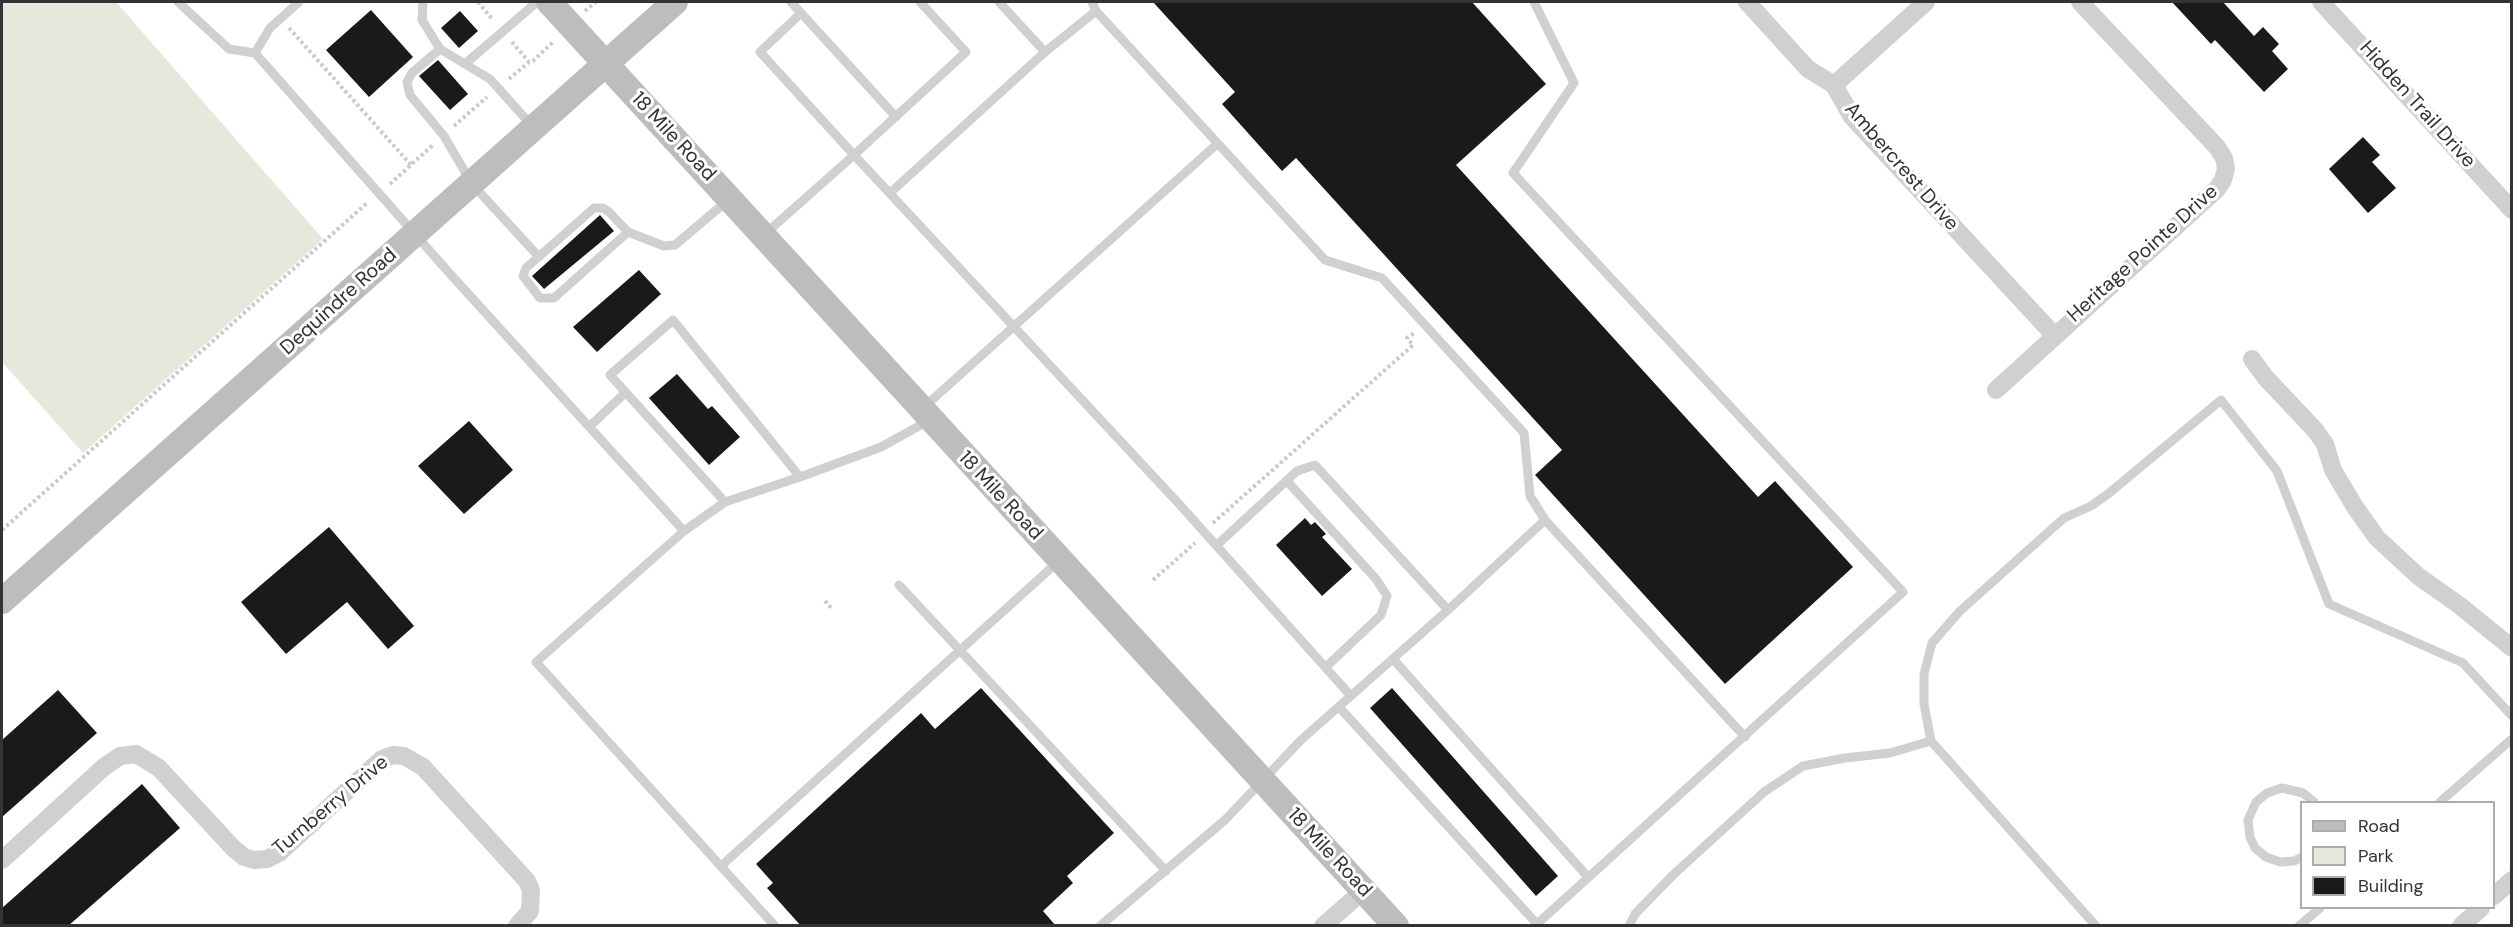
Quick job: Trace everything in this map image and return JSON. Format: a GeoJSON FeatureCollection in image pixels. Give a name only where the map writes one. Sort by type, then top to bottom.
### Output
{"type":"FeatureCollection","features":[{"type":"Feature","properties":{"kind":"main road","name":"18 Mile Road"},"geometry":{"type":"LineString","coordinates":[[549,2],[1396,926]]}},
{"type":"Feature","properties":{"kind":"main road","name":"Dequindre Road"},"geometry":{"type":"LineString","coordinates":[[3,596],[472,184],[675,2]]}},
{"type":"Feature","properties":{"kind":"street","name":"Ambercrest Drive"},"geometry":{"type":"LineString","coordinates":[[1747,2],[1808,69],[1834,85],[1852,117],[2054,335]]}},
{"type":"Feature","properties":{"kind":"street"},"geometry":{"type":"LineString","coordinates":[[1834,85],[1926,2]]}},
{"type":"Feature","properties":{"kind":"street","name":"Heritage Pointe Drive"},"geometry":{"type":"LineString","coordinates":[[1996,390],[2217,189],[2226,169],[2224,158],[2217,147],[2080,2]]}},
{"type":"Feature","properties":{"kind":"street","name":"Hidden Trail Drive"},"geometry":{"type":"LineString","coordinates":[[2321,2],[2511,210]]}},
{"type":"Feature","properties":{"kind":"street"},"geometry":{"type":"LineString","coordinates":[[2252,359],[2265,377],[2315,430],[2325,444],[2333,470],[2377,538],[2418,576],[2468,612],[2511,648]]}},
{"type":"Feature","properties":{"kind":"street","name":"Turnberry Drive"},"geometry":{"type":"LineString","coordinates":[[2,860],[104,767],[120,756],[136,753],[159,768],[233,848],[244,857],[254,860],[267,859],[279,853],[382,759],[393,755],[414,760],[423,767],[527,881],[531,890],[530,910],[518,926]]}},
{"type":"Feature","properties":{"kind":"street"},"geometry":{"type":"LineString","coordinates":[[2495,894],[2511,880]]}},
{"type":"Feature","properties":{"kind":"street"},"geometry":{"type":"LineString","coordinates":[[1323,926],[1364,891]]}},
{"type":"Feature","properties":{"kind":"street"},"geometry":{"type":"LineString","coordinates":[[2461,926],[2480,909]]}},
{"type":"Feature","properties":{"kind":"lane"},"geometry":{"type":"LineString","coordinates":[[178,2],[229,49],[255,53],[415,234],[684,531]]}},
{"type":"Feature","properties":{"kind":"lane"},"geometry":{"type":"LineString","coordinates":[[255,53],[270,28],[299,2]]}},
{"type":"Feature","properties":{"kind":"lane"},"geometry":{"type":"LineString","coordinates":[[423,2],[422,20],[440,49],[490,79],[534,128]]}},
{"type":"Feature","properties":{"kind":"lane"},"geometry":{"type":"LineString","coordinates":[[465,64],[537,2]]}},
{"type":"Feature","properties":{"kind":"lane"},"geometry":{"type":"LineString","coordinates":[[790,2],[896,117]]}},
{"type":"Feature","properties":{"kind":"lane"},"geometry":{"type":"LineString","coordinates":[[764,235],[966,52],[920,2]]}},
{"type":"Feature","properties":{"kind":"lane"},"geometry":{"type":"LineString","coordinates":[[999,2],[1045,52]]}},
{"type":"Feature","properties":{"kind":"lane"},"geometry":{"type":"LineString","coordinates":[[1339,707],[1536,925],[1903,592],[1513,173],[1574,83],[1534,2]]}},
{"type":"Feature","properties":{"kind":"lane"},"geometry":{"type":"LineString","coordinates":[[890,193],[1094,6],[1217,144],[1325,260],[1382,278],[1524,433],[1530,496],[1545,520],[1745,737]]}},
{"type":"Feature","properties":{"kind":"lane"},"geometry":{"type":"LineString","coordinates":[[800,14],[760,52],[1217,545],[1351,696]]}},
{"type":"Feature","properties":{"kind":"lane"},"geometry":{"type":"LineString","coordinates":[[440,49],[412,73],[407,82],[410,95],[444,135],[472,184],[539,257]]}},
{"type":"Feature","properties":{"kind":"lane"},"geometry":{"type":"LineString","coordinates":[[775,926],[536,662],[684,531],[725,502],[881,447],[926,415],[1013,326],[1217,144]]}},
{"type":"Feature","properties":{"kind":"lane"},"geometry":{"type":"LineString","coordinates":[[628,232],[554,298],[540,298],[523,276],[526,268],[594,208],[603,208],[609,212],[628,232],[664,246],[675,245],[729,198]]}},
{"type":"Feature","properties":{"kind":"lane"},"geometry":{"type":"LineString","coordinates":[[725,502],[610,375],[673,320],[800,477]]}},
{"type":"Feature","properties":{"kind":"lane"},"geometry":{"type":"LineString","coordinates":[[590,426],[625,393]]}},
{"type":"Feature","properties":{"kind":"lane"},"geometry":{"type":"LineString","coordinates":[[2096,926],[1931,741],[1924,704],[1924,674],[1932,643],[1960,611],[2064,518],[2091,506],[2109,494],[2221,400],[2277,471],[2329,604],[2463,663],[2511,716]]}},
{"type":"Feature","properties":{"kind":"lane"},"geometry":{"type":"LineString","coordinates":[[1217,545],[1297,471],[1315,465],[1448,610]]}},
{"type":"Feature","properties":{"kind":"lane"},"geometry":{"type":"LineString","coordinates":[[1287,481],[1377,579],[1386,596],[1381,615],[1326,667]]}},
{"type":"Feature","properties":{"kind":"lane"},"geometry":{"type":"LineString","coordinates":[[1100,926],[1225,820],[1261,779],[1545,520]]}},
{"type":"Feature","properties":{"kind":"lane"},"geometry":{"type":"LineString","coordinates":[[721,866],[961,652],[1060,560]]}},
{"type":"Feature","properties":{"kind":"lane"},"geometry":{"type":"LineString","coordinates":[[899,585],[1166,871]]}},
{"type":"Feature","properties":{"kind":"lane"},"geometry":{"type":"LineString","coordinates":[[1393,659],[1588,877]]}},
{"type":"Feature","properties":{"kind":"lane"},"geometry":{"type":"LineString","coordinates":[[2441,801],[2511,739]]}},
{"type":"Feature","properties":{"kind":"lane"},"geometry":{"type":"LineString","coordinates":[[1629,926],[1635,914],[1673,875],[1764,792],[1803,766],[1890,753],[1931,741]]}},
{"type":"Feature","properties":{"kind":"lane"},"geometry":{"type":"LineString","coordinates":[[2300,858],[2294,861],[2280,862],[2266,857],[2252,842],[2248,820],[2256,802],[2267,792],[2282,788],[2303,793],[2313,801]]}},
{"type":"Feature","properties":{"kind":"lane"},"geometry":{"type":"LineString","coordinates":[[2299,926],[2319,909]]}},
{"type":"Feature","properties":{"kind":"path"},"geometry":{"type":"LineString","coordinates":[[478,2],[490,16]]}},
{"type":"Feature","properties":{"kind":"path"},"geometry":{"type":"LineString","coordinates":[[288,27],[411,165]]}},
{"type":"Feature","properties":{"kind":"path"},"geometry":{"type":"LineString","coordinates":[[509,78],[531,61],[511,40]]}},
{"type":"Feature","properties":{"kind":"path"},"geometry":{"type":"LineString","coordinates":[[451,129],[487,97]]}},
{"type":"Feature","properties":{"kind":"path"},"geometry":{"type":"LineString","coordinates":[[392,182],[435,143]]}},
{"type":"Feature","properties":{"kind":"path"},"geometry":{"type":"LineString","coordinates":[[2,530],[368,202]]}},
{"type":"Feature","properties":{"kind":"path"},"geometry":{"type":"LineString","coordinates":[[1213,523],[1413,345],[1407,339],[1414,333]]}},
{"type":"Feature","properties":{"kind":"path"},"geometry":{"type":"LineString","coordinates":[[1153,580],[1197,541]]}},
{"type":"Feature","properties":{"kind":"path"},"geometry":{"type":"LineString","coordinates":[[825,601],[832,609]]}},
{"type":"Feature","properties":{"kind":"green space"},"geometry":{"type":"Polygon","coordinates":[[[2,2],[116,2],[323,239],[83,453],[2,362],[2,2]]]}},
{"type":"Feature","properties":{"kind":"building"},"geometry":{"type":"Polygon","coordinates":[[[1153,2],[1472,2],[1546,84],[1456,165],[1758,497],[1775,481],[1853,567],[1725,684],[1535,475],[1562,450],[1296,158],[1282,171],[1222,104],[1235,92],[1153,2]]]}},
{"type":"Feature","properties":{"kind":"building"},"geometry":{"type":"Polygon","coordinates":[[[2172,2],[2223,2],[2254,36],[2263,27],[2279,44],[2272,51],[2288,69],[2264,92],[2215,40],[2211,44],[2172,2]]]}},
{"type":"Feature","properties":{"kind":"building"},"geometry":{"type":"Polygon","coordinates":[[[371,10],[413,57],[369,97],[326,50],[371,10]]]}},
{"type":"Feature","properties":{"kind":"building"},"geometry":{"type":"Polygon","coordinates":[[[460,11],[478,31],[459,48],[441,28],[460,11]]]}},
{"type":"Feature","properties":{"kind":"building"},"geometry":{"type":"Polygon","coordinates":[[[438,60],[468,94],[450,110],[419,76],[438,60]]]}},
{"type":"Feature","properties":{"kind":"building"},"geometry":{"type":"Polygon","coordinates":[[[2363,137],[2380,155],[2372,162],[2396,188],[2368,213],[2329,169],[2363,137]]]}},
{"type":"Feature","properties":{"kind":"building"},"geometry":{"type":"Polygon","coordinates":[[[600,215],[614,231],[544,289],[532,276],[600,215]]]}},
{"type":"Feature","properties":{"kind":"building"},"geometry":{"type":"Polygon","coordinates":[[[639,270],[661,294],[597,352],[573,327],[639,270]]]}},
{"type":"Feature","properties":{"kind":"building"},"geometry":{"type":"Polygon","coordinates":[[[677,374],[708,409],[712,406],[740,437],[709,465],[649,398],[677,374]]]}},
{"type":"Feature","properties":{"kind":"building"},"geometry":{"type":"Polygon","coordinates":[[[469,421],[513,470],[464,514],[418,466],[469,421]]]}},
{"type":"Feature","properties":{"kind":"building"},"geometry":{"type":"Polygon","coordinates":[[[1305,518],[1311,525],[1315,522],[1326,534],[1322,537],[1352,569],[1322,596],[1276,545],[1305,518]]]}},
{"type":"Feature","properties":{"kind":"building"},"geometry":{"type":"Polygon","coordinates":[[[329,527],[414,626],[388,649],[347,602],[286,654],[241,602],[329,527]]]}},
{"type":"Feature","properties":{"kind":"building"},"geometry":{"type":"Polygon","coordinates":[[[981,688],[1114,833],[1067,876],[1073,883],[1043,911],[1056,926],[801,926],[767,888],[773,883],[756,864],[921,713],[935,729],[981,688]]]}},
{"type":"Feature","properties":{"kind":"building"},"geometry":{"type":"Polygon","coordinates":[[[1392,688],[1558,876],[1536,896],[1370,708],[1392,688]]]}},
{"type":"Feature","properties":{"kind":"building"},"geometry":{"type":"Polygon","coordinates":[[[58,690],[97,733],[2,817],[2,740],[58,690]]]}},
{"type":"Feature","properties":{"kind":"building"},"geometry":{"type":"Polygon","coordinates":[[[142,784],[180,828],[68,926],[2,926],[2,908],[142,784]]]}}]}
